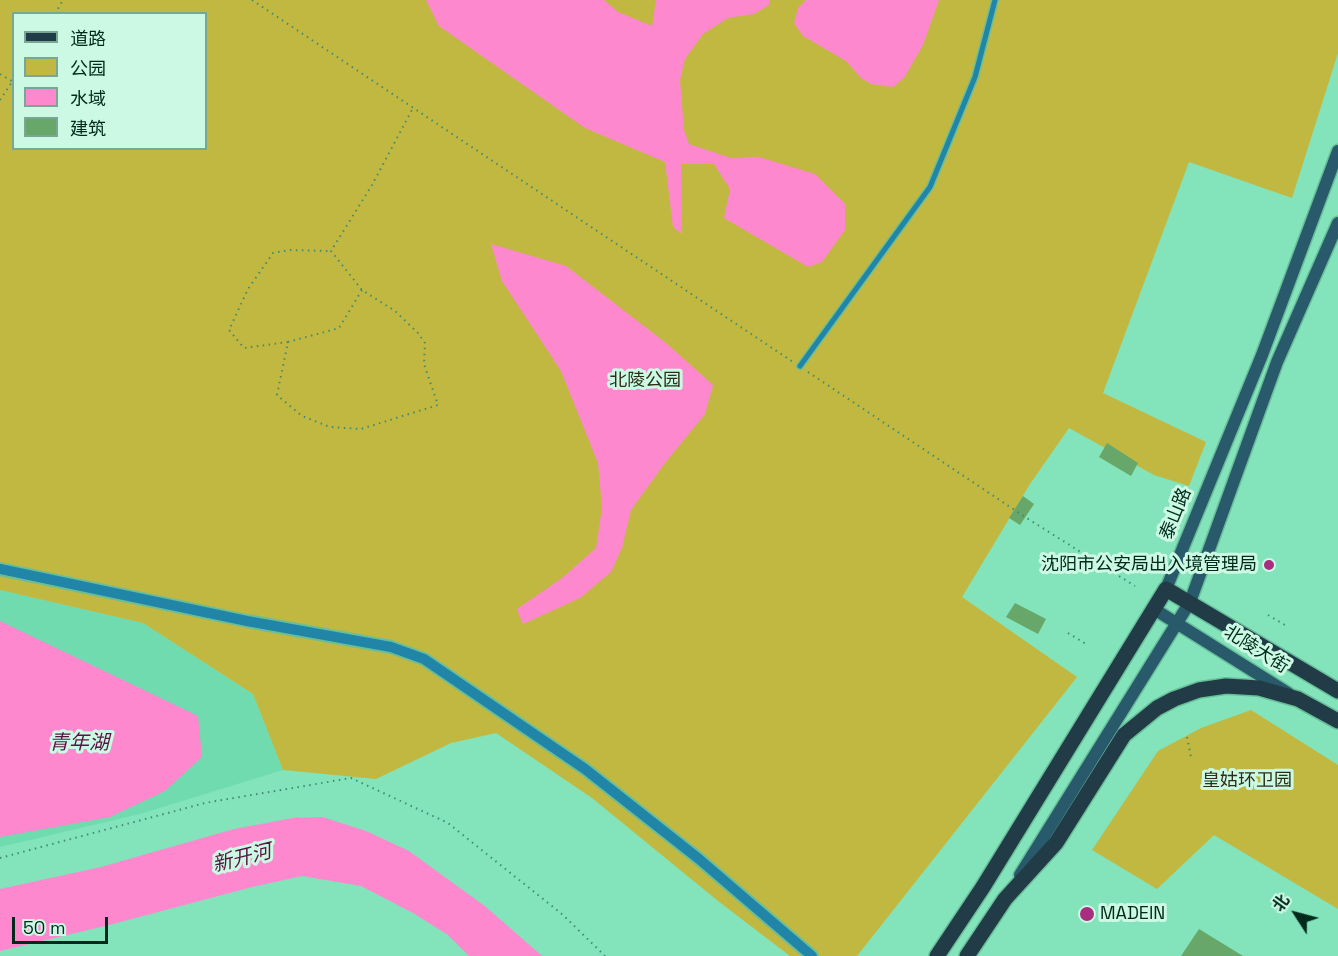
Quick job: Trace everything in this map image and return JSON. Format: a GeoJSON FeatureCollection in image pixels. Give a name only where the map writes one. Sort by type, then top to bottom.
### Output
{"type":"FeatureCollection","features":[{"type":"Feature","properties":{"kind":"main road","name":"泰山路"},"geometry":{"type":"LineString","coordinates":[[937,956],[984,887],[1166,589],[1262,356],[1338,151]]}},
{"type":"Feature","properties":{"kind":"main road"},"geometry":{"type":"LineString","coordinates":[[967,956],[1190,602],[1277,362],[1338,223]]}},
{"type":"Feature","properties":{"kind":"main road","name":"北陵大街"},"geometry":{"type":"LineString","coordinates":[[1166,589],[1338,691]]}},
{"type":"Feature","properties":{"kind":"main road","name":"北陵大街"},"geometry":{"type":"LineString","coordinates":[[1154,609],[1298,699],[1338,721]]}},
{"type":"Feature","properties":{"kind":"main road"},"geometry":{"type":"LineString","coordinates":[[1005,899],[1056,843],[1124,735],[1157,708],[1199,690],[1226,686],[1258,688],[1298,699]]}},
{"type":"Feature","properties":{"kind":"street"},"geometry":{"type":"LineString","coordinates":[[0,569],[248,621],[391,647],[424,659],[585,769],[699,859],[812,956]]}},
{"type":"Feature","properties":{"kind":"lane"},"geometry":{"type":"LineString","coordinates":[[800,366],[930,188],[975,77],[995,0]]}},
{"type":"Feature","properties":{"kind":"path"},"geometry":{"type":"LineString","coordinates":[[252,0],[1025,517],[1135,586]]}},
{"type":"Feature","properties":{"kind":"path"},"geometry":{"type":"LineString","coordinates":[[0,100],[12,82]]}},
{"type":"Feature","properties":{"kind":"path"},"geometry":{"type":"LineString","coordinates":[[331,251],[372,185],[413,108]]}},
{"type":"Feature","properties":{"kind":"path"},"geometry":{"type":"LineString","coordinates":[[331,251],[289,250],[273,253],[248,289],[229,330],[244,348],[291,341],[339,328],[362,290]]}},
{"type":"Feature","properties":{"kind":"path"},"geometry":{"type":"LineString","coordinates":[[291,341],[288,342],[277,396],[302,417],[330,427],[361,429],[438,405],[424,364],[425,343],[395,311],[362,290],[331,251]]}},
{"type":"Feature","properties":{"kind":"path"},"geometry":{"type":"LineString","coordinates":[[1268,615],[1285,625]]}},
{"type":"Feature","properties":{"kind":"path"},"geometry":{"type":"LineString","coordinates":[[1068,633],[1086,644]]}},
{"type":"Feature","properties":{"kind":"path"},"geometry":{"type":"LineString","coordinates":[[1187,737],[1191,758]]}},
{"type":"Feature","properties":{"kind":"path"},"geometry":{"type":"LineString","coordinates":[[0,858],[205,803],[351,777],[448,823],[563,915],[605,956]]}},
{"type":"Feature","properties":{"kind":"shaded area"},"geometry":{"type":"Polygon","coordinates":[[[0,590],[143,623],[253,694],[283,770],[140,814],[0,847],[0,590]]]}},
{"type":"Feature","properties":{"kind":"green space","name":"北陵公园"},"geometry":{"type":"Polygon","coordinates":[[[0,0],[1338,0],[1338,53],[1292,198],[1189,162],[1103,393],[1206,442],[1189,486],[1154,475],[1069,428],[1030,484],[962,597],[1077,677],[857,956],[790,956],[718,901],[592,798],[496,733],[451,743],[376,779],[283,770],[253,694],[143,623],[0,590],[0,0]]]}},
{"type":"Feature","properties":{"kind":"green space","name":"皇姑环卫园"},"geometry":{"type":"Polygon","coordinates":[[[1251,710],[1338,765],[1338,909],[1214,835],[1157,889],[1092,850],[1158,751],[1201,728],[1251,710]]]}},
{"type":"Feature","properties":{"kind":"water"},"geometry":{"type":"Polygon","coordinates":[[[426,0],[604,0],[618,12],[652,26],[656,0],[769,0],[769,5],[754,14],[728,18],[703,34],[685,59],[680,80],[684,130],[689,144],[731,158],[759,157],[815,174],[845,204],[845,230],[822,262],[808,267],[724,218],[730,189],[714,164],[681,164],[682,234],[673,227],[665,162],[585,128],[439,26],[426,0]]]}},
{"type":"Feature","properties":{"kind":"water"},"geometry":{"type":"Polygon","coordinates":[[[806,0],[939,0],[923,45],[904,78],[893,87],[871,84],[861,78],[846,61],[803,36],[794,23],[798,8],[806,0]]]}},
{"type":"Feature","properties":{"kind":"water"},"geometry":{"type":"Polygon","coordinates":[[[491,244],[566,266],[666,343],[713,385],[705,414],[631,510],[622,548],[611,572],[580,598],[523,624],[517,609],[562,578],[596,548],[602,508],[598,463],[561,371],[502,281],[491,244]]]}},
{"type":"Feature","properties":{"kind":"water","name":"青年湖"},"geometry":{"type":"Polygon","coordinates":[[[0,621],[198,716],[202,757],[165,791],[110,817],[0,837],[0,621]]]}},
{"type":"Feature","properties":{"kind":"water","name":"新开河"},"geometry":{"type":"Polygon","coordinates":[[[322,817],[366,831],[409,851],[486,907],[542,956],[469,956],[448,935],[413,913],[361,886],[302,876],[0,951],[0,889],[101,867],[234,829],[293,818],[322,817]]]}},
{"type":"Feature","properties":{"kind":"building"},"geometry":{"type":"Polygon","coordinates":[[[1107,443],[1138,463],[1131,476],[1099,457],[1107,443]]]}},
{"type":"Feature","properties":{"kind":"building"},"geometry":{"type":"Polygon","coordinates":[[[1023,496],[1034,504],[1020,525],[1009,518],[1023,496]]]}},
{"type":"Feature","properties":{"kind":"building"},"geometry":{"type":"Polygon","coordinates":[[[1015,603],[1046,619],[1038,634],[1006,617],[1015,603]]]}},
{"type":"Feature","properties":{"kind":"building"},"geometry":{"type":"Polygon","coordinates":[[[1199,929],[1243,956],[1181,956],[1199,929]]]}},
{"type":"Feature","properties":{"kind":"place","name":"沈阳市公安局出入境管理局"},"geometry":{"type":"Point","coordinates":[1269,565]}},
{"type":"Feature","properties":{"kind":"place","name":"MADEIN"},"geometry":{"type":"Point","coordinates":[1087,914]}}]}
